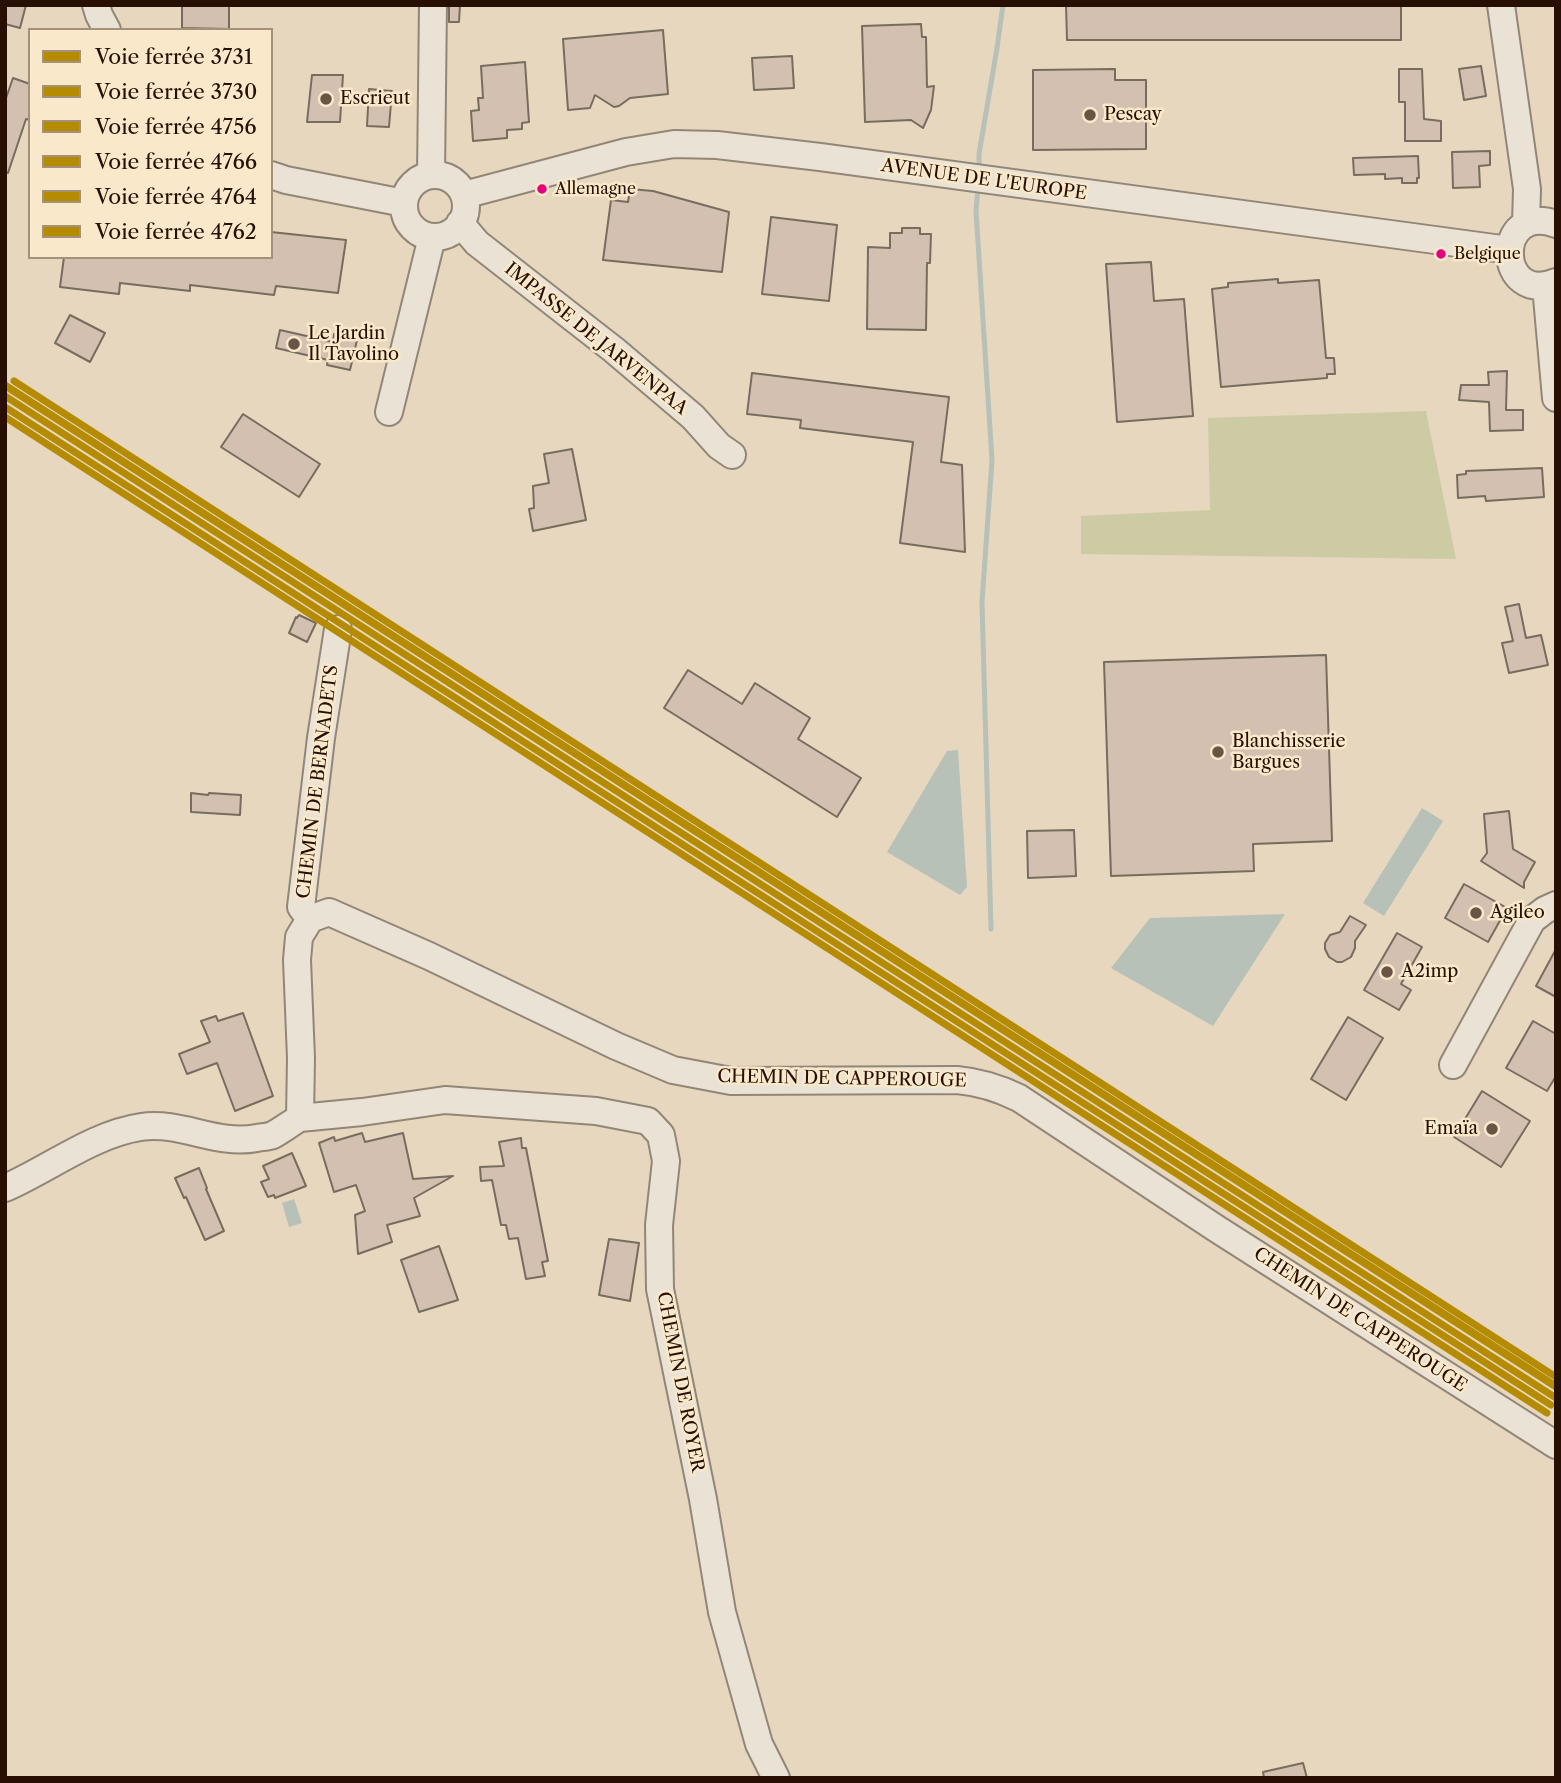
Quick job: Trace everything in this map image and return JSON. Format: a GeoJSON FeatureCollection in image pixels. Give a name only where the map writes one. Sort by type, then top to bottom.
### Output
{"type":"FeatureCollection","features":[{"type":"Feature","properties":{"kind":"street"},"geometry":{"type":"LineString","coordinates":[[96,5],[106,28]]}},
{"type":"Feature","properties":{"kind":"street"},"geometry":{"type":"LineString","coordinates":[[430,175],[433,5]]}},
{"type":"Feature","properties":{"kind":"street"},"geometry":{"type":"LineString","coordinates":[[1501,5],[1527,189],[1526,224]]}},
{"type":"Feature","properties":{"kind":"street","name":"AVENUE DE L'EUROPE"},"geometry":{"type":"LineString","coordinates":[[464,195],[626,152],[674,144],[718,145],[1509,250]]}},
{"type":"Feature","properties":{"kind":"street"},"geometry":{"type":"LineString","coordinates":[[430,175],[451,179],[464,195],[465,215],[448,234],[432,237],[423,234],[408,222],[404,213],[404,203],[410,187],[430,175]]}},
{"type":"Feature","properties":{"kind":"street"},"geometry":{"type":"LineString","coordinates":[[273,176],[404,203]]}},
{"type":"Feature","properties":{"kind":"street"},"geometry":{"type":"LineString","coordinates":[[1556,224],[1545,221],[1526,224],[1514,235],[1509,250],[1509,260],[1519,277],[1536,286],[1551,284],[1556,398]]}},
{"type":"Feature","properties":{"kind":"street","name":"IMPASSE DE JARVENPAA"},"geometry":{"type":"LineString","coordinates":[[460,223],[477,243],[614,350],[693,417],[719,446],[732,455]]}},
{"type":"Feature","properties":{"kind":"street"},"geometry":{"type":"LineString","coordinates":[[389,412],[432,237]]}},
{"type":"Feature","properties":{"kind":"street","name":"CHEMIN DE BERNADETS"},"geometry":{"type":"LineString","coordinates":[[300,1118],[297,960],[299,937],[310,919],[301,907],[321,737],[338,629]]}},
{"type":"Feature","properties":{"kind":"street"},"geometry":{"type":"LineString","coordinates":[[1453,1065],[1532,920],[1545,909],[1556,905]]}},
{"type":"Feature","properties":{"kind":"street","name":"CHEMIN DE CAPPEROUGE"},"geometry":{"type":"LineString","coordinates":[[310,919],[329,912],[429,956],[615,1046],[673,1070],[731,1080],[957,1080],[1006,1091],[1556,1445]]}},
{"type":"Feature","properties":{"kind":"street","name":"CHEMIN DE ROYER"},"geometry":{"type":"LineString","coordinates":[[300,1118],[445,1100],[596,1111],[648,1121],[661,1135],[666,1161],[659,1225],[660,1289],[703,1499],[722,1612],[760,1744],[776,1778]]}},
{"type":"Feature","properties":{"kind":"street"},"geometry":{"type":"LineString","coordinates":[[5,1188],[103,1138],[123,1131],[143,1127],[174,1127],[216,1138],[244,1140],[272,1135],[300,1118]]}},
{"type":"Feature","properties":{"kind":"green space"},"geometry":{"type":"Polygon","coordinates":[[[1426,411],[1456,559],[1081,554],[1081,516],[1210,510],[1208,418],[1426,411]]]}},
{"type":"Feature","properties":{"kind":"shaded area"},"geometry":{"type":"Polygon","coordinates":[[[958,750],[967,887],[960,895],[887,852],[947,751],[958,750]]]}},
{"type":"Feature","properties":{"kind":"shaded area"},"geometry":{"type":"Polygon","coordinates":[[[1422,808],[1443,821],[1384,916],[1363,903],[1422,808]]]}},
{"type":"Feature","properties":{"kind":"shaded area"},"geometry":{"type":"Polygon","coordinates":[[[1285,914],[1213,1026],[1111,968],[1150,918],[1285,914]]]}},
{"type":"Feature","properties":{"kind":"shaded area"},"geometry":{"type":"Polygon","coordinates":[[[294,1199],[302,1223],[289,1227],[282,1203],[294,1199]]]}},
{"type":"Feature","properties":{"kind":"building"},"geometry":{"type":"Polygon","coordinates":[[[5,5],[26,5],[20,28],[5,24],[5,5]]]}},
{"type":"Feature","properties":{"kind":"building"},"geometry":{"type":"Polygon","coordinates":[[[182,5],[229,5],[229,28],[182,28],[182,5]]]}},
{"type":"Feature","properties":{"kind":"building"},"geometry":{"type":"Polygon","coordinates":[[[449,5],[460,5],[459,22],[449,22],[449,5]]]}},
{"type":"Feature","properties":{"kind":"building"},"geometry":{"type":"Polygon","coordinates":[[[1066,5],[1401,5],[1401,40],[1067,40],[1066,5]]]}},
{"type":"Feature","properties":{"kind":"building"},"geometry":{"type":"Polygon","coordinates":[[[921,24],[922,37],[926,37],[927,87],[934,86],[931,110],[923,128],[911,120],[865,122],[862,26],[921,24]]]}},
{"type":"Feature","properties":{"kind":"building"},"geometry":{"type":"Polygon","coordinates":[[[663,30],[668,94],[630,98],[614,107],[595,95],[590,108],[568,110],[563,39],[663,30]]]}},
{"type":"Feature","properties":{"kind":"building"},"geometry":{"type":"Polygon","coordinates":[[[792,56],[794,88],[754,90],[752,58],[792,56]]]}},
{"type":"Feature","properties":{"kind":"building"},"geometry":{"type":"Polygon","coordinates":[[[525,62],[529,122],[522,123],[522,129],[507,130],[507,138],[473,141],[471,111],[479,110],[478,98],[483,98],[481,66],[525,62]]]}},
{"type":"Feature","properties":{"kind":"building"},"geometry":{"type":"Polygon","coordinates":[[[1481,66],[1486,96],[1464,100],[1459,69],[1481,66]]]}},
{"type":"Feature","properties":{"kind":"building","name":"Pescay"},"geometry":{"type":"Polygon","coordinates":[[[1115,69],[1115,80],[1146,80],[1146,149],[1033,150],[1033,70],[1115,69]]]}},
{"type":"Feature","properties":{"kind":"building"},"geometry":{"type":"Polygon","coordinates":[[[1399,69],[1422,69],[1424,119],[1441,121],[1441,141],[1405,141],[1405,102],[1399,102],[1399,69]]]}},
{"type":"Feature","properties":{"kind":"building","name":"Escrieut"},"geometry":{"type":"Polygon","coordinates":[[[312,75],[343,75],[340,122],[307,122],[312,75]]]}},
{"type":"Feature","properties":{"kind":"building"},"geometry":{"type":"Polygon","coordinates":[[[13,78],[28,83],[28,120],[8,173],[5,172],[5,101],[13,78]]]}},
{"type":"Feature","properties":{"kind":"building"},"geometry":{"type":"Polygon","coordinates":[[[369,89],[392,91],[389,127],[367,126],[369,89]]]}},
{"type":"Feature","properties":{"kind":"building"},"geometry":{"type":"Polygon","coordinates":[[[1490,151],[1490,165],[1479,166],[1480,187],[1453,188],[1452,152],[1490,151]]]}},
{"type":"Feature","properties":{"kind":"building"},"geometry":{"type":"Polygon","coordinates":[[[1418,156],[1417,183],[1402,183],[1402,178],[1385,179],[1385,174],[1354,175],[1353,158],[1418,156]]]}},
{"type":"Feature","properties":{"kind":"building"},"geometry":{"type":"Polygon","coordinates":[[[630,189],[653,191],[729,212],[722,272],[603,260],[611,200],[628,202],[630,189]]]}},
{"type":"Feature","properties":{"kind":"building"},"geometry":{"type":"Polygon","coordinates":[[[771,217],[837,225],[829,301],[762,294],[771,217]]]}},
{"type":"Feature","properties":{"kind":"building"},"geometry":{"type":"Polygon","coordinates":[[[902,228],[920,228],[920,234],[931,234],[930,263],[927,263],[926,330],[867,329],[868,247],[890,248],[890,233],[902,233],[902,228]]]}},
{"type":"Feature","properties":{"kind":"building"},"geometry":{"type":"Polygon","coordinates":[[[273,232],[346,240],[338,293],[276,286],[274,295],[190,285],[190,291],[120,283],[119,294],[60,287],[64,259],[273,259],[273,232]]]}},
{"type":"Feature","properties":{"kind":"building"},"geometry":{"type":"Polygon","coordinates":[[[1151,262],[1154,301],[1184,299],[1193,416],[1117,422],[1106,264],[1151,262]]]}},
{"type":"Feature","properties":{"kind":"building"},"geometry":{"type":"Polygon","coordinates":[[[1278,279],[1278,283],[1319,280],[1326,358],[1334,358],[1335,374],[1327,374],[1327,378],[1221,387],[1212,289],[1228,287],[1228,283],[1278,279]]]}},
{"type":"Feature","properties":{"kind":"building"},"geometry":{"type":"Polygon","coordinates":[[[70,315],[105,333],[90,362],[55,343],[70,315]]]}},
{"type":"Feature","properties":{"kind":"building"},"geometry":{"type":"Polygon","coordinates":[[[280,330],[333,342],[334,334],[357,340],[350,370],[327,365],[328,360],[276,348],[280,330]]]}},
{"type":"Feature","properties":{"kind":"building"},"geometry":{"type":"Polygon","coordinates":[[[1507,371],[1506,410],[1523,410],[1523,430],[1490,431],[1489,402],[1459,400],[1461,385],[1489,385],[1488,372],[1507,371]]]}},
{"type":"Feature","properties":{"kind":"building"},"geometry":{"type":"Polygon","coordinates":[[[752,373],[949,397],[941,462],[962,465],[965,552],[900,543],[913,442],[800,428],[801,420],[747,414],[752,373]]]}},
{"type":"Feature","properties":{"kind":"building"},"geometry":{"type":"Polygon","coordinates":[[[243,414],[320,464],[299,497],[221,447],[243,414]]]}},
{"type":"Feature","properties":{"kind":"building"},"geometry":{"type":"Polygon","coordinates":[[[572,449],[586,520],[533,531],[529,509],[534,508],[533,486],[549,483],[544,454],[572,449]]]}},
{"type":"Feature","properties":{"kind":"building"},"geometry":{"type":"Polygon","coordinates":[[[1542,468],[1544,497],[1486,501],[1485,496],[1458,498],[1457,475],[1466,474],[1466,471],[1542,468]]]}},
{"type":"Feature","properties":{"kind":"building"},"geometry":{"type":"Polygon","coordinates":[[[1519,604],[1526,638],[1541,635],[1548,665],[1509,673],[1502,643],[1513,641],[1505,607],[1519,604]]]}},
{"type":"Feature","properties":{"kind":"building"},"geometry":{"type":"Polygon","coordinates":[[[299,615],[316,623],[307,642],[289,633],[299,615]]]}},
{"type":"Feature","properties":{"kind":"building","name":"Blanchisserie Bargues"},"geometry":{"type":"Polygon","coordinates":[[[1326,655],[1332,841],[1253,844],[1254,871],[1111,876],[1104,662],[1326,655]]]}},
{"type":"Feature","properties":{"kind":"building"},"geometry":{"type":"Polygon","coordinates":[[[688,670],[742,704],[755,683],[810,718],[798,739],[861,778],[837,817],[664,708],[688,670]]]}},
{"type":"Feature","properties":{"kind":"building"},"geometry":{"type":"Polygon","coordinates":[[[191,793],[241,795],[240,815],[191,812],[191,793]]]}},
{"type":"Feature","properties":{"kind":"building"},"geometry":{"type":"Polygon","coordinates":[[[1509,811],[1513,849],[1535,862],[1524,882],[1524,888],[1481,861],[1487,853],[1484,814],[1509,811]]]}},
{"type":"Feature","properties":{"kind":"building"},"geometry":{"type":"Polygon","coordinates":[[[1074,830],[1076,876],[1028,878],[1027,831],[1074,830]]]}},
{"type":"Feature","properties":{"kind":"building","name":"Agileo"},"geometry":{"type":"Polygon","coordinates":[[[1464,884],[1507,908],[1488,942],[1445,918],[1464,884]]]}},
{"type":"Feature","properties":{"kind":"building"},"geometry":{"type":"Polygon","coordinates":[[[1350,916],[1366,925],[1355,941],[1351,957],[1337,962],[1329,957],[1325,943],[1330,935],[1340,932],[1350,916]]]}},
{"type":"Feature","properties":{"kind":"building","name":"A2imp"},"geometry":{"type":"Polygon","coordinates":[[[1397,933],[1422,947],[1401,984],[1411,990],[1399,1010],[1364,990],[1397,933]]]}},
{"type":"Feature","properties":{"kind":"building"},"geometry":{"type":"Polygon","coordinates":[[[1556,949],[1556,997],[1536,986],[1556,949]]]}},
{"type":"Feature","properties":{"kind":"building"},"geometry":{"type":"Polygon","coordinates":[[[243,1013],[273,1096],[235,1111],[217,1063],[187,1074],[179,1054],[210,1042],[201,1021],[216,1016],[218,1021],[243,1013]]]}},
{"type":"Feature","properties":{"kind":"building"},"geometry":{"type":"Polygon","coordinates":[[[1348,1017],[1383,1038],[1346,1100],[1311,1079],[1348,1017]]]}},
{"type":"Feature","properties":{"kind":"building"},"geometry":{"type":"Polygon","coordinates":[[[1533,1021],[1556,1034],[1556,1076],[1547,1091],[1506,1068],[1533,1021]]]}},
{"type":"Feature","properties":{"kind":"building","name":"Emaïa"},"geometry":{"type":"Polygon","coordinates":[[[1482,1091],[1530,1121],[1501,1167],[1454,1137],[1482,1091]]]}},
{"type":"Feature","properties":{"kind":"building"},"geometry":{"type":"Polygon","coordinates":[[[362,1133],[365,1142],[403,1133],[413,1179],[453,1176],[414,1198],[420,1216],[387,1225],[392,1242],[358,1254],[355,1215],[365,1211],[356,1185],[334,1192],[319,1143],[334,1137],[335,1141],[362,1133]]]}},
{"type":"Feature","properties":{"kind":"building"},"geometry":{"type":"Polygon","coordinates":[[[521,1138],[522,1148],[526,1148],[548,1261],[542,1262],[545,1276],[526,1279],[518,1238],[509,1239],[506,1225],[501,1225],[492,1180],[481,1181],[480,1167],[504,1166],[499,1142],[521,1138]]]}},
{"type":"Feature","properties":{"kind":"building"},"geometry":{"type":"Polygon","coordinates":[[[292,1153],[306,1186],[275,1198],[274,1195],[268,1197],[261,1182],[269,1179],[263,1166],[292,1153]]]}},
{"type":"Feature","properties":{"kind":"building"},"geometry":{"type":"Polygon","coordinates":[[[199,1168],[224,1231],[205,1240],[175,1178],[199,1168]]]}},
{"type":"Feature","properties":{"kind":"building"},"geometry":{"type":"Polygon","coordinates":[[[609,1239],[639,1243],[630,1301],[599,1295],[609,1239]]]}},
{"type":"Feature","properties":{"kind":"building"},"geometry":{"type":"Polygon","coordinates":[[[439,1246],[458,1300],[419,1312],[401,1260],[439,1246]]]}},
{"type":"Feature","properties":{"kind":"building"},"geometry":{"type":"Polygon","coordinates":[[[1303,1763],[1307,1778],[1264,1778],[1263,1772],[1303,1763]]]}},
{"type":"Feature","properties":{"kind":"waterway"},"geometry":{"type":"LineString","coordinates":[[979,171],[979,154],[1003,5]]}},
{"type":"Feature","properties":{"kind":"waterway"},"geometry":{"type":"LineString","coordinates":[[978,188],[976,211],[992,460],[982,602],[991,929]]}},
{"type":"Feature","properties":{"kind":"rail line","name":"4762"},"geometry":{"type":"LineString","coordinates":[[14,381],[1556,1377]]}},
{"type":"Feature","properties":{"kind":"rail line","name":"3731"},"geometry":{"type":"LineString","coordinates":[[5,385],[1556,1386]]}},
{"type":"Feature","properties":{"kind":"rail line","name":"4766"},"geometry":{"type":"LineString","coordinates":[[10,389],[1556,1387]]}},
{"type":"Feature","properties":{"kind":"rail line","name":"3730"},"geometry":{"type":"LineString","coordinates":[[5,396],[1556,1398]]}},
{"type":"Feature","properties":{"kind":"rail line","name":"4756"},"geometry":{"type":"LineString","coordinates":[[5,407],[1551,1405]]}},
{"type":"Feature","properties":{"kind":"rail line","name":"4764"},"geometry":{"type":"LineString","coordinates":[[5,417],[1547,1413]]}},
{"type":"Feature","properties":{"kind":"place","name":"Escrieut"},"geometry":{"type":"Point","coordinates":[326,99]}},
{"type":"Feature","properties":{"kind":"place","name":"Pescay"},"geometry":{"type":"Point","coordinates":[1090,115]}},
{"type":"Feature","properties":{"kind":"place","name":"Allemagne"},"geometry":{"type":"Point","coordinates":[542,189]}},
{"type":"Feature","properties":{"kind":"place","name":"Belgique"},"geometry":{"type":"Point","coordinates":[1441,254]}},
{"type":"Feature","properties":{"kind":"place","name":"Le Jardin Il Tavolino"},"geometry":{"type":"Point","coordinates":[294,344]}},
{"type":"Feature","properties":{"kind":"place","name":"Blanchisserie Bargues"},"geometry":{"type":"Point","coordinates":[1218,752]}},
{"type":"Feature","properties":{"kind":"place","name":"Agileo"},"geometry":{"type":"Point","coordinates":[1476,913]}},
{"type":"Feature","properties":{"kind":"place","name":"A2imp"},"geometry":{"type":"Point","coordinates":[1387,972]}},
{"type":"Feature","properties":{"kind":"place","name":"Emaïa"},"geometry":{"type":"Point","coordinates":[1492,1129]}}]}
